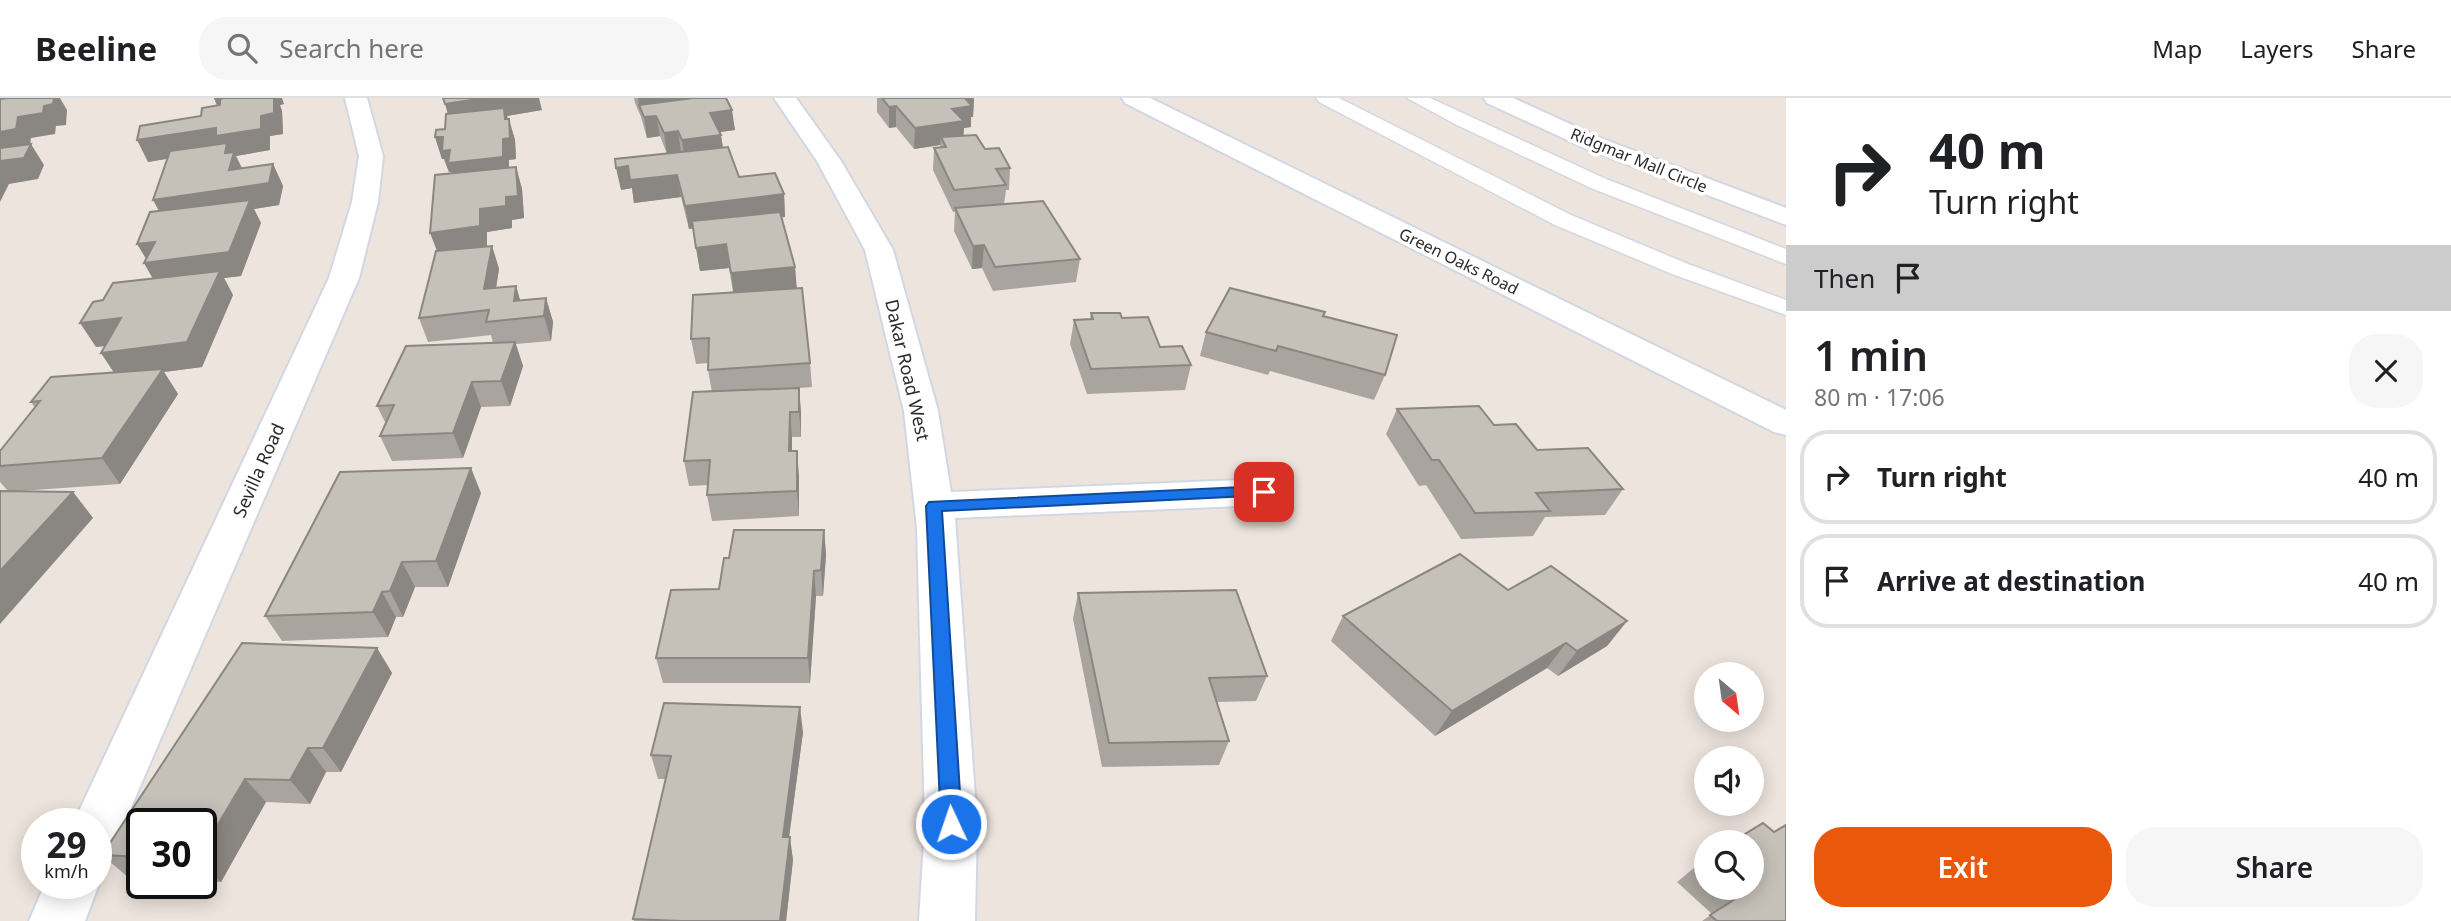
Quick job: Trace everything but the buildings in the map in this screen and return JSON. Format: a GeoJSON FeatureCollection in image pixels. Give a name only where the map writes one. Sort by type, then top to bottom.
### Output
{"type":"FeatureCollection","features":[{"type":"Feature","properties":{"kind":"street","name":"Sevilla Road"},"geometry":{"type":"LineString","coordinates":[[106,808],[344,278],[365,202],[371,156],[356,98]]}},
{"type":"Feature","properties":{"kind":"street","name":"Dakar Road West"},"geometry":{"type":"LineString","coordinates":[[785,98],[829,161],[879,250],[921,411],[934,506],[951,824],[947,921]]}},
{"type":"Feature","properties":{"kind":"street","name":"Green Oaks Road"},"geometry":{"type":"LineString","coordinates":[[1133,98],[1786,424]]}},
{"type":"Feature","properties":{"kind":"street","name":"Ridgmar Mall Circle"},"geometry":{"type":"LineString","coordinates":[[1495,98],[1595,144],[1786,217]]}},
{"type":"Feature","properties":{"kind":"street"},"geometry":{"type":"LineString","coordinates":[[934,506],[1264,492]]}},
{"type":"Feature","properties":{"kind":"street"},"geometry":{"type":"LineString","coordinates":[[57,921],[66,899]]}},
{"type":"Feature","properties":{"kind":"lane"},"geometry":{"type":"LineString","coordinates":[[1325,98],[1563,219],[1680,269],[1786,308]]}},
{"type":"Feature","properties":{"kind":"lane"},"geometry":{"type":"LineString","coordinates":[[1416,98],[1564,170],[1692,223],[1786,257]]}},
{"type":"Feature","properties":{"kind":"route"},"geometry":{"type":"LineString","coordinates":[[951,824],[934,506],[1264,492]]}}]}
